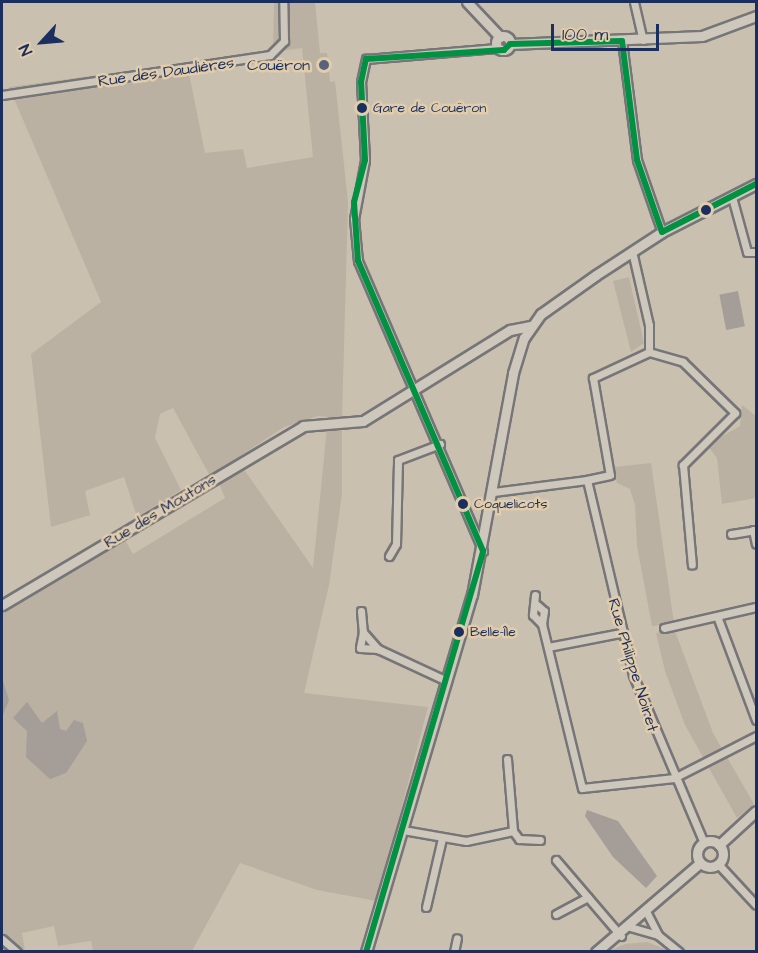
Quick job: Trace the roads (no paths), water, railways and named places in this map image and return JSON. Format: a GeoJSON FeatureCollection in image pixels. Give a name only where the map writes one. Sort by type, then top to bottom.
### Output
{"type":"FeatureCollection","features":[{"type":"Feature","properties":{"kind":"main road"},"geometry":{"type":"LineString","coordinates":[[467,2],[500,37],[510,44],[643,40],[712,34],[756,16]]}},
{"type":"Feature","properties":{"kind":"main road"},"geometry":{"type":"LineString","coordinates":[[500,37],[497,48],[504,50],[510,44]]}},
{"type":"Feature","properties":{"kind":"main road"},"geometry":{"type":"LineString","coordinates":[[366,951],[447,681],[483,551],[513,373],[524,338],[531,326],[552,305],[662,232],[756,184]]}},
{"type":"Feature","properties":{"kind":"main road"},"geometry":{"type":"LineString","coordinates":[[416,390],[502,336],[531,326]]}},
{"type":"Feature","properties":{"kind":"main road"},"geometry":{"type":"LineString","coordinates":[[502,336],[524,338]]}},
{"type":"Feature","properties":{"kind":"main road","name":"Rue des Moutons"},"geometry":{"type":"LineString","coordinates":[[2,605],[279,439],[321,422],[353,423],[416,390]]}},
{"type":"Feature","properties":{"kind":"main road"},"geometry":{"type":"LineString","coordinates":[[719,845],[756,811]]}},
{"type":"Feature","properties":{"kind":"main road"},"geometry":{"type":"LineString","coordinates":[[700,863],[698,852],[704,843],[719,845]]}},
{"type":"Feature","properties":{"kind":"main road"},"geometry":{"type":"LineString","coordinates":[[596,951],[621,936],[700,863],[719,865],[724,855],[719,845]]}},
{"type":"Feature","properties":{"kind":"street","name":"Rue des Daudières"},"geometry":{"type":"LineString","coordinates":[[2,95],[270,56],[284,41],[283,2]]}},
{"type":"Feature","properties":{"kind":"street"},"geometry":{"type":"LineString","coordinates":[[634,2],[643,40]]}},
{"type":"Feature","properties":{"kind":"street"},"geometry":{"type":"LineString","coordinates":[[622,41],[637,160],[662,232]]}},
{"type":"Feature","properties":{"kind":"street"},"geometry":{"type":"LineString","coordinates":[[483,551],[440,444],[355,247],[354,202],[365,160],[362,69],[372,57],[497,48]]}},
{"type":"Feature","properties":{"kind":"street"},"geometry":{"type":"LineString","coordinates":[[732,196],[747,252],[756,252]]}},
{"type":"Feature","properties":{"kind":"street"},"geometry":{"type":"LineString","coordinates":[[632,252],[649,325],[649,352]]}},
{"type":"Feature","properties":{"kind":"street"},"geometry":{"type":"LineString","coordinates":[[493,492],[610,475],[592,378],[649,352],[683,362],[734,410],[732,420],[708,436],[683,465],[692,565]]}},
{"type":"Feature","properties":{"kind":"street"},"geometry":{"type":"LineString","coordinates":[[389,556],[396,544],[398,460],[440,444]]}},
{"type":"Feature","properties":{"kind":"street","name":"Rue Philippe Noiret"},"geometry":{"type":"LineString","coordinates":[[587,480],[620,633],[674,778],[704,843]]}},
{"type":"Feature","properties":{"kind":"street"},"geometry":{"type":"LineString","coordinates":[[730,534],[755,530],[756,544]]}},
{"type":"Feature","properties":{"kind":"street"},"geometry":{"type":"LineString","coordinates":[[535,595],[537,605],[533,615],[542,624],[582,788],[674,778],[756,736]]}},
{"type":"Feature","properties":{"kind":"street"},"geometry":{"type":"LineString","coordinates":[[664,628],[756,607]]}},
{"type":"Feature","properties":{"kind":"street"},"geometry":{"type":"LineString","coordinates":[[361,611],[363,632],[360,648],[378,649],[447,681]]}},
{"type":"Feature","properties":{"kind":"street"},"geometry":{"type":"LineString","coordinates":[[717,616],[756,720]]}},
{"type":"Feature","properties":{"kind":"street"},"geometry":{"type":"LineString","coordinates":[[363,632],[378,649]]}},
{"type":"Feature","properties":{"kind":"street"},"geometry":{"type":"LineString","coordinates":[[548,647],[620,633]]}},
{"type":"Feature","properties":{"kind":"street"},"geometry":{"type":"LineString","coordinates":[[507,759],[513,831],[519,839],[540,840]]}},
{"type":"Feature","properties":{"kind":"street"},"geometry":{"type":"LineString","coordinates":[[403,830],[442,838],[473,841],[513,831]]}},
{"type":"Feature","properties":{"kind":"street"},"geometry":{"type":"LineString","coordinates":[[426,907],[442,838]]}},
{"type":"Feature","properties":{"kind":"street"},"geometry":{"type":"LineString","coordinates":[[556,860],[621,936]]}},
{"type":"Feature","properties":{"kind":"street"},"geometry":{"type":"LineString","coordinates":[[719,865],[756,905]]}},
{"type":"Feature","properties":{"kind":"street"},"geometry":{"type":"LineString","coordinates":[[556,914],[588,897]]}},
{"type":"Feature","properties":{"kind":"street"},"geometry":{"type":"LineString","coordinates":[[647,913],[658,935]]}},
{"type":"Feature","properties":{"kind":"street"},"geometry":{"type":"LineString","coordinates":[[630,927],[658,935],[679,951]]}},
{"type":"Feature","properties":{"kind":"street"},"geometry":{"type":"LineString","coordinates":[[454,951],[457,938]]}},
{"type":"Feature","properties":{"kind":"street"},"geometry":{"type":"LineString","coordinates":[[2,939],[17,951]]}},
{"type":"Feature","properties":{"kind":"place","name":"Couëron"},"geometry":{"type":"Point","coordinates":[324,65]}},
{"type":"Feature","properties":{"kind":"place","name":"Gare de Couëron"},"geometry":{"type":"Point","coordinates":[362,108]}},
{"type":"Feature","properties":{"kind":"place","name":"Coquelicots"},"geometry":{"type":"Point","coordinates":[463,504]}},
{"type":"Feature","properties":{"kind":"place","name":"Belle-Île"},"geometry":{"type":"Point","coordinates":[459,632]}}]}
